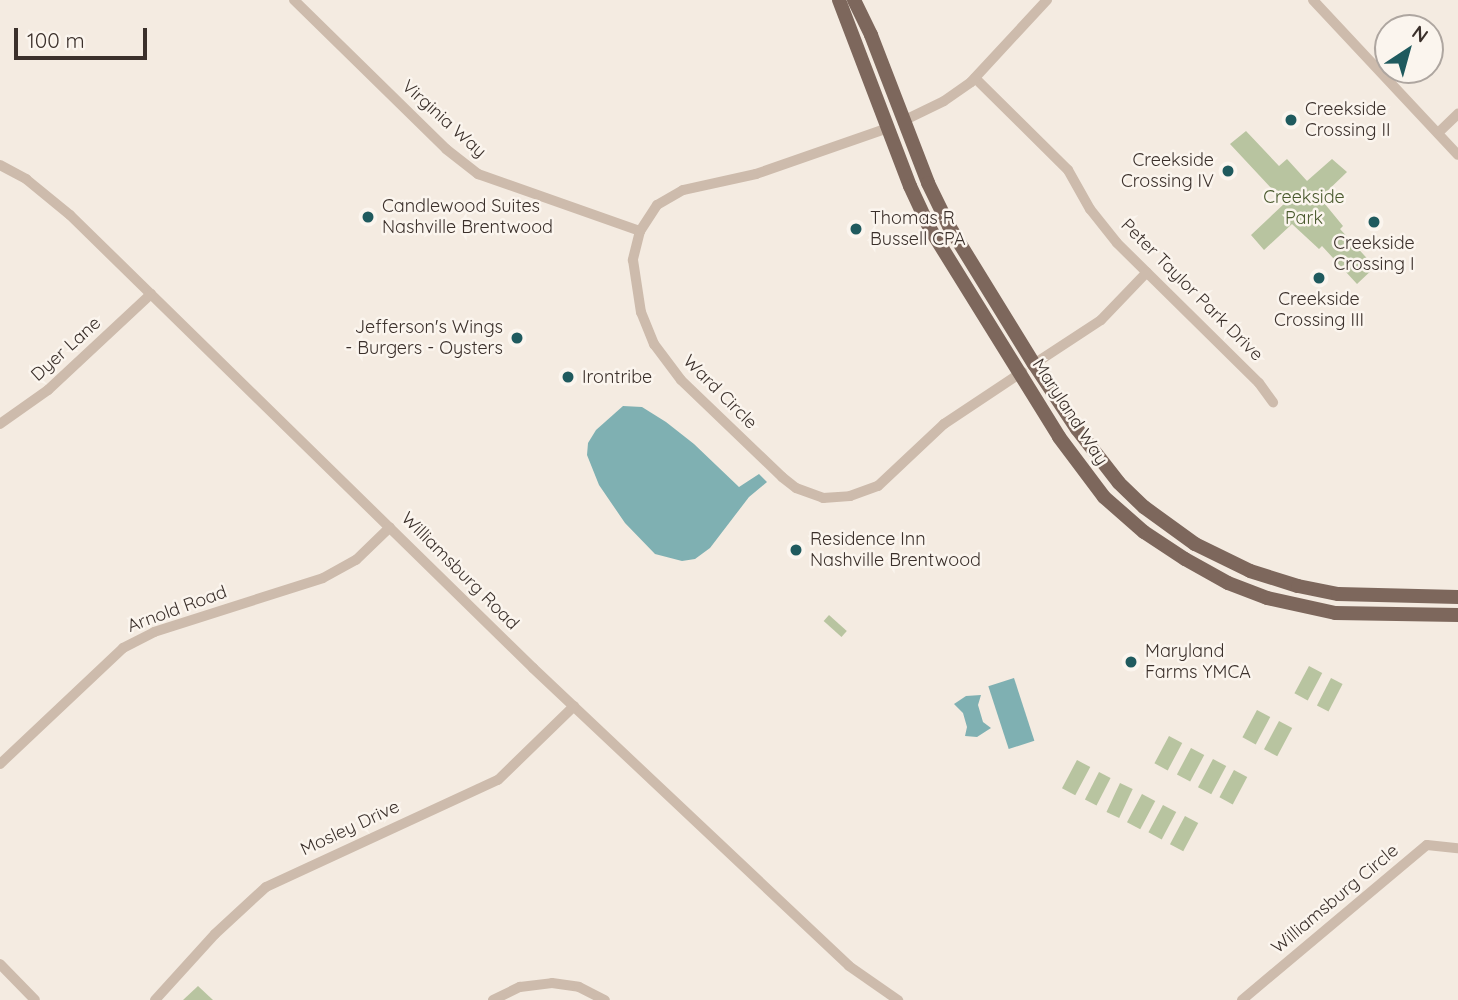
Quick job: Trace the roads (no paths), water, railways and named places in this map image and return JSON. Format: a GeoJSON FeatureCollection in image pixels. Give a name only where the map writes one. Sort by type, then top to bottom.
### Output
{"type":"FeatureCollection","features":[{"type":"Feature","properties":{"kind":"main road","name":"Maryland Way"},"geometry":{"type":"LineString","coordinates":[[839,0],[929,227],[1028,368],[1119,483],[1144,508],[1195,544],[1250,571],[1298,586],[1355,595],[1458,597]]}},
{"type":"Feature","properties":{"kind":"main road","name":"Maryland Way"},"geometry":{"type":"LineString","coordinates":[[854,0],[905,120],[928,183],[949,226],[1028,368],[1059,436],[1104,497],[1144,532],[1198,568],[1267,598],[1293,606],[1353,614],[1458,615]]}},
{"type":"Feature","properties":{"kind":"main road"},"geometry":{"type":"LineString","coordinates":[[888,128],[905,120]]}},
{"type":"Feature","properties":{"kind":"main road"},"geometry":{"type":"LineString","coordinates":[[1104,497],[1119,483]]}},
{"type":"Feature","properties":{"kind":"main road"},"geometry":{"type":"LineString","coordinates":[[1267,598],[1274,578]]}},
{"type":"Feature","properties":{"kind":"main road"},"geometry":{"type":"LineString","coordinates":[[1353,614],[1355,595]]}},
{"type":"Feature","properties":{"kind":"street","name":"Virginia Way"},"geometry":{"type":"LineString","coordinates":[[294,0],[446,149],[478,174],[640,231]]}},
{"type":"Feature","properties":{"kind":"street"},"geometry":{"type":"LineString","coordinates":[[905,120],[944,101],[975,78],[1047,0]]}},
{"type":"Feature","properties":{"kind":"street"},"geometry":{"type":"LineString","coordinates":[[1313,0],[1458,155]]}},
{"type":"Feature","properties":{"kind":"street","name":"Peter Taylor Park Drive"},"geometry":{"type":"LineString","coordinates":[[975,78],[1068,170],[1090,209],[1117,243],[1259,383],[1273,402]]}},
{"type":"Feature","properties":{"kind":"street"},"geometry":{"type":"LineString","coordinates":[[1438,133],[1458,114]]}},
{"type":"Feature","properties":{"kind":"street","name":"Ward Circle"},"geometry":{"type":"LineString","coordinates":[[888,128],[756,174],[682,190],[657,205],[640,231],[633,260],[636,290],[641,313],[658,350],[681,380],[789,483],[810,494],[841,498],[878,486],[944,424],[1101,320],[1147,272]]}},
{"type":"Feature","properties":{"kind":"street","name":"Williamsburg Road"},"geometry":{"type":"LineString","coordinates":[[0,164],[26,179],[68,213],[574,706],[849,966],[898,1000]]}},
{"type":"Feature","properties":{"kind":"street","name":"Dyer Lane"},"geometry":{"type":"LineString","coordinates":[[0,424],[48,390],[151,294]]}},
{"type":"Feature","properties":{"kind":"street","name":"Arnold Road"},"geometry":{"type":"LineString","coordinates":[[0,764],[123,648],[154,632],[323,578],[356,559],[390,527]]}},
{"type":"Feature","properties":{"kind":"street","name":"Mosley Drive"},"geometry":{"type":"LineString","coordinates":[[155,1000],[215,934],[267,887],[331,854],[498,780],[574,706]]}},
{"type":"Feature","properties":{"kind":"street","name":"Williamsburg Circle"},"geometry":{"type":"LineString","coordinates":[[1242,1000],[1427,845],[1458,848]]}},
{"type":"Feature","properties":{"kind":"street"},"geometry":{"type":"LineString","coordinates":[[0,964],[35,1000]]}},
{"type":"Feature","properties":{"kind":"street"},"geometry":{"type":"LineString","coordinates":[[493,1000],[520,987],[552,983],[579,987],[605,1000]]}},
{"type":"Feature","properties":{"kind":"water"},"geometry":{"type":"Polygon","coordinates":[[[623,406],[642,407],[666,422],[694,444],[739,487],[759,474],[767,482],[749,497],[710,548],[695,559],[682,561],[655,554],[625,523],[599,485],[587,455],[588,443],[596,430],[623,406]]]}},
{"type":"Feature","properties":{"kind":"water"},"geometry":{"type":"Polygon","coordinates":[[[1014,678],[1034,741],[1009,749],[988,686],[1014,678]]]}},
{"type":"Feature","properties":{"kind":"water"},"geometry":{"type":"Polygon","coordinates":[[[981,695],[978,705],[983,722],[991,728],[977,737],[965,736],[967,727],[963,713],[954,704],[966,696],[981,695]]]}},
{"type":"Feature","properties":{"kind":"place","name":"Creekside Crossing II"},"geometry":{"type":"Point","coordinates":[1291,120]}},
{"type":"Feature","properties":{"kind":"place","name":"Creekside Crossing IV"},"geometry":{"type":"Point","coordinates":[1228,171]}},
{"type":"Feature","properties":{"kind":"place","name":"Candlewood Suites Nashville Brentwood"},"geometry":{"type":"Point","coordinates":[368,217]}},
{"type":"Feature","properties":{"kind":"place","name":"Creekside Crossing I"},"geometry":{"type":"Point","coordinates":[1374,222]}},
{"type":"Feature","properties":{"kind":"place","name":"Thomas R Bussell CPA"},"geometry":{"type":"Point","coordinates":[856,229]}},
{"type":"Feature","properties":{"kind":"place","name":"Creekside Crossing III"},"geometry":{"type":"Point","coordinates":[1319,278]}},
{"type":"Feature","properties":{"kind":"place","name":"Jefferson's Wings - Burgers - Oysters"},"geometry":{"type":"Point","coordinates":[517,338]}},
{"type":"Feature","properties":{"kind":"place","name":"Irontribe"},"geometry":{"type":"Point","coordinates":[568,377]}},
{"type":"Feature","properties":{"kind":"place","name":"Residence Inn Nashville Brentwood"},"geometry":{"type":"Point","coordinates":[796,550]}},
{"type":"Feature","properties":{"kind":"place","name":"Maryland Farms YMCA"},"geometry":{"type":"Point","coordinates":[1131,662]}},
{"type":"Feature","properties":{"kind":"park label","name":"Creekside Park"},"geometry":{"type":"Point","coordinates":[1304,208]}}]}
